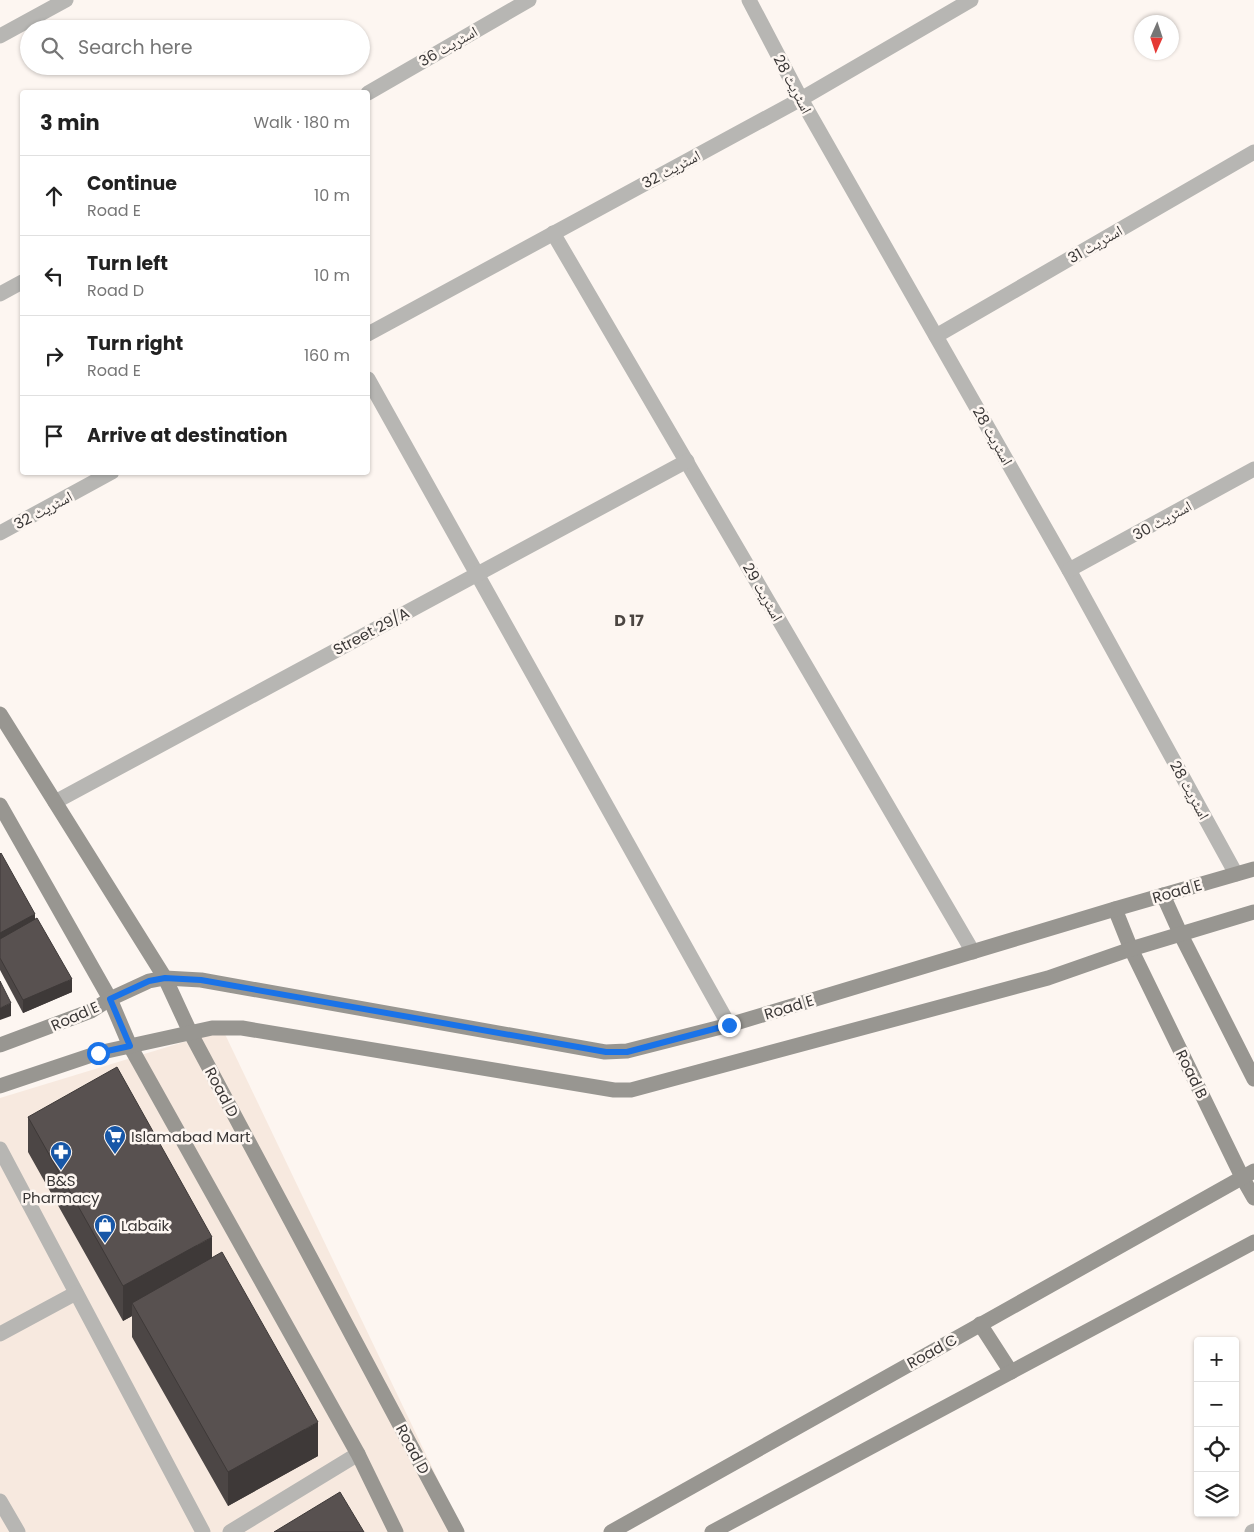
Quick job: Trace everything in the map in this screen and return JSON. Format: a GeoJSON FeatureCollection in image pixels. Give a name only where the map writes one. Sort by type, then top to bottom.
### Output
{"type":"FeatureCollection","features":[{"type":"Feature","properties":{"kind":"street"},"geometry":{"type":"LineString","coordinates":[[29,20],[66,0]]}},
{"type":"Feature","properties":{"kind":"street","name":"اسٹریٹ 36"},"geometry":{"type":"LineString","coordinates":[[370,92],[529,0]]}},
{"type":"Feature","properties":{"kind":"street","name":"اسٹریٹ 28"},"geometry":{"type":"LineString","coordinates":[[749,0],[801,99],[1069,570],[1236,874]]}},
{"type":"Feature","properties":{"kind":"street","name":"اسٹریٹ 32"},"geometry":{"type":"LineString","coordinates":[[370,333],[801,99],[971,0]]}},
{"type":"Feature","properties":{"kind":"street"},"geometry":{"type":"LineString","coordinates":[[0,36],[20,25]]}},
{"type":"Feature","properties":{"kind":"street","name":"اسٹریٹ 31"},"geometry":{"type":"LineString","coordinates":[[936,336],[1254,152]]}},
{"type":"Feature","properties":{"kind":"street","name":"اسٹریٹ 29"},"geometry":{"type":"LineString","coordinates":[[554,233],[972,952]]}},
{"type":"Feature","properties":{"kind":"street"},"geometry":{"type":"LineString","coordinates":[[0,294],[20,283]]}},
{"type":"Feature","properties":{"kind":"street"},"geometry":{"type":"LineString","coordinates":[[370,383],[729,1025]]}},
{"type":"Feature","properties":{"kind":"street","name":"Street 29/A"},"geometry":{"type":"LineString","coordinates":[[55,802],[687,461]]}},
{"type":"Feature","properties":{"kind":"street","name":"اسٹریٹ 30"},"geometry":{"type":"LineString","coordinates":[[1069,570],[1254,469]]}},
{"type":"Feature","properties":{"kind":"street","name":"اسٹریٹ 32"},"geometry":{"type":"LineString","coordinates":[[0,533],[106,475]]}},
{"type":"Feature","properties":{"kind":"street","name":"Road D"},"geometry":{"type":"LineString","coordinates":[[0,714],[165,978],[190,1032],[458,1532]]}},
{"type":"Feature","properties":{"kind":"street"},"geometry":{"type":"LineString","coordinates":[[0,805],[110,999],[130,1046],[358,1454],[396,1532]]}},
{"type":"Feature","properties":{"kind":"street","name":"Road E"},"geometry":{"type":"LineString","coordinates":[[0,1046],[91,1011],[110,999],[149,981],[165,978],[201,980],[606,1052],[627,1052],[729,1025],[1254,869]]}},
{"type":"Feature","properties":{"kind":"street"},"geometry":{"type":"LineString","coordinates":[[1163,895],[1180,935],[1254,1079]]}},
{"type":"Feature","properties":{"kind":"street","name":"Road B"},"geometry":{"type":"LineString","coordinates":[[1115,909],[1131,949],[1248,1174],[1254,1198]]}},
{"type":"Feature","properties":{"kind":"street"},"geometry":{"type":"LineString","coordinates":[[0,1086],[98,1053],[212,1028],[242,1028],[614,1090],[631,1090],[1048,978],[1131,949],[1254,912]]}},
{"type":"Feature","properties":{"kind":"street"},"geometry":{"type":"LineString","coordinates":[[0,1149],[203,1532]]}},
{"type":"Feature","properties":{"kind":"street","name":"Road C"},"geometry":{"type":"LineString","coordinates":[[610,1532],[1248,1174]]}},
{"type":"Feature","properties":{"kind":"street"},"geometry":{"type":"LineString","coordinates":[[712,1532],[1254,1242]]}},
{"type":"Feature","properties":{"kind":"street"},"geometry":{"type":"LineString","coordinates":[[0,1334],[76,1293]]}},
{"type":"Feature","properties":{"kind":"street"},"geometry":{"type":"LineString","coordinates":[[980,1324],[1011,1372]]}},
{"type":"Feature","properties":{"kind":"street"},"geometry":{"type":"LineString","coordinates":[[230,1532],[358,1454]]}},
{"type":"Feature","properties":{"kind":"street"},"geometry":{"type":"LineString","coordinates":[[0,1501],[18,1532]]}},
{"type":"Feature","properties":{"kind":"shaded area"},"geometry":{"type":"Polygon","coordinates":[[[223,1030],[463,1532],[0,1532],[0,1098],[223,1030]]]}},
{"type":"Feature","properties":{"kind":"building"},"geometry":{"type":"Polygon","coordinates":[[[0,854],[35,914],[0,933],[0,854]]]}},
{"type":"Feature","properties":{"kind":"building"},"geometry":{"type":"Polygon","coordinates":[[[37,918],[72,979],[23,1000],[0,958],[0,939],[37,918]]]}},
{"type":"Feature","properties":{"kind":"building"},"geometry":{"type":"Polygon","coordinates":[[[0,981],[11,1003],[0,1008],[0,981]]]}},
{"type":"Feature","properties":{"kind":"building"},"geometry":{"type":"Polygon","coordinates":[[[117,1067],[212,1237],[123,1286],[28,1117],[117,1067]]]}},
{"type":"Feature","properties":{"kind":"building"},"geometry":{"type":"Polygon","coordinates":[[[222,1252],[318,1422],[228,1472],[132,1303],[222,1252]]]}},
{"type":"Feature","properties":{"kind":"building"},"geometry":{"type":"Polygon","coordinates":[[[340,1492],[364,1532],[274,1532],[340,1492]]]}},
{"type":"Feature","properties":{"kind":"place","name":"Islamabad Mart"},"geometry":{"type":"Point","coordinates":[115,1155]}},
{"type":"Feature","properties":{"kind":"place","name":"B&S Pharmacy"},"geometry":{"type":"Point","coordinates":[61,1171]}},
{"type":"Feature","properties":{"kind":"place","name":"Labaik"},"geometry":{"type":"Point","coordinates":[105,1244]}},
{"type":"Feature","properties":{"kind":"district","name":"D 17"},"geometry":{"type":"Point","coordinates":[629,620]}},
{"type":"Feature","properties":{"kind":"route"},"geometry":{"type":"LineString","coordinates":[[98,1053],[130,1046],[110,999],[149,981],[165,978],[201,980],[606,1052],[627,1052],[729,1025]]}}]}
